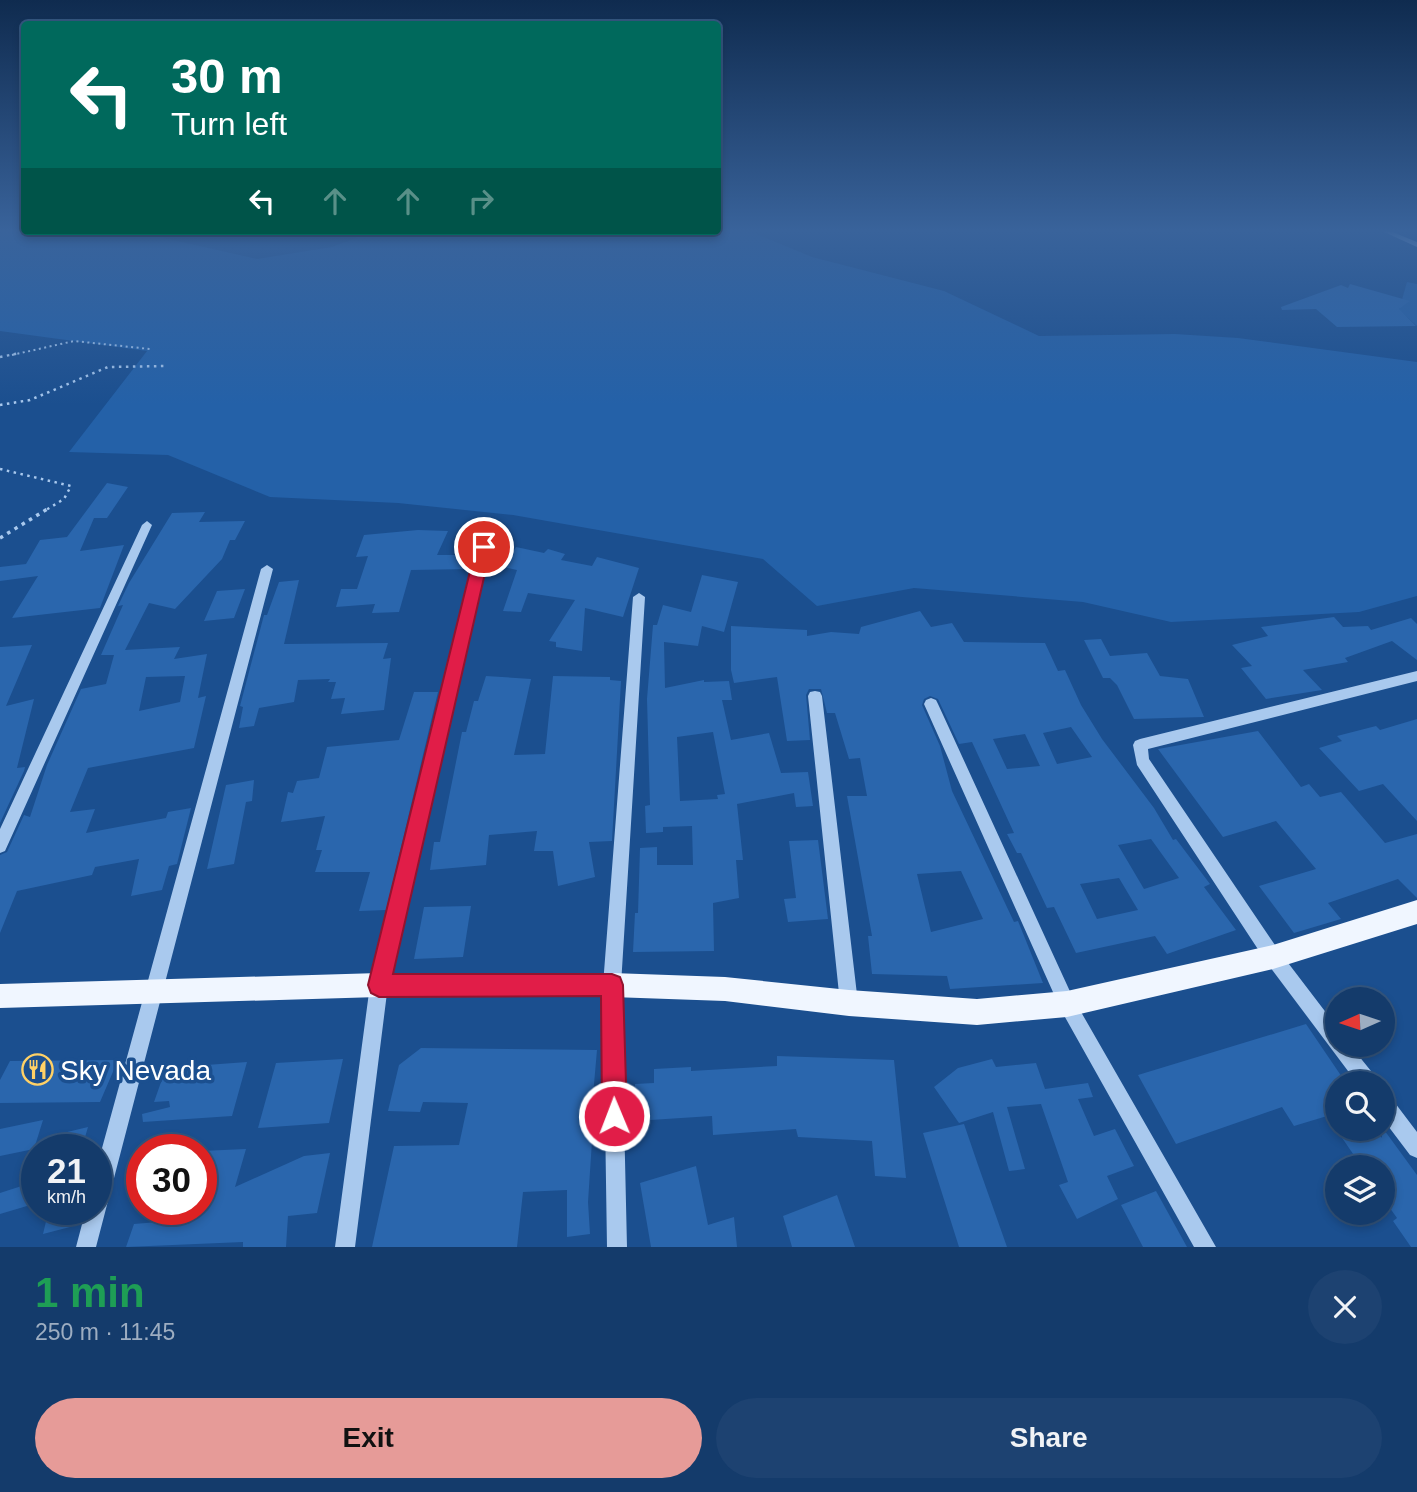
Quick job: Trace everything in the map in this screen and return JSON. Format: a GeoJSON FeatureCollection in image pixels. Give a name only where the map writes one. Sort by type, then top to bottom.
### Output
{"type":"FeatureCollection","features":[{"type":"Feature","properties":{"kind":"main road"},"geometry":{"type":"LineString","coordinates":[[0,996],[379,985],[612,985],[725,989],[849,1003],[977,1012],[1067,1004],[1273,957],[1417,912]]}},
{"type":"Feature","properties":{"kind":"street"},"geometry":{"type":"LineString","coordinates":[[0,846],[146,525]]}},
{"type":"Feature","properties":{"kind":"street"},"geometry":{"type":"LineString","coordinates":[[345,1247],[379,985],[484,547]]}},
{"type":"Feature","properties":{"kind":"street"},"geometry":{"type":"LineString","coordinates":[[112,1148],[267,569]]}},
{"type":"Feature","properties":{"kind":"street"},"geometry":{"type":"LineString","coordinates":[[617,1247],[612,985],[639,597]]}},
{"type":"Feature","properties":{"kind":"street"},"geometry":{"type":"LineString","coordinates":[[1325,1026],[1273,957],[1142,761],[1140,745],[1417,676]]}},
{"type":"Feature","properties":{"kind":"street"},"geometry":{"type":"LineString","coordinates":[[815,696],[849,1003]]}},
{"type":"Feature","properties":{"kind":"street"},"geometry":{"type":"LineString","coordinates":[[931,704],[1067,1004],[1206,1247]]}},
{"type":"Feature","properties":{"kind":"street"},"geometry":{"type":"LineString","coordinates":[[1395,1119],[1417,1148]]}},
{"type":"Feature","properties":{"kind":"street"},"geometry":{"type":"LineString","coordinates":[[86,1247],[92,1225]]}},
{"type":"Feature","properties":{"kind":"path"},"geometry":{"type":"LineString","coordinates":[[0,357],[24,355],[61,342],[104,341],[150,349]]}},
{"type":"Feature","properties":{"kind":"path"},"geometry":{"type":"LineString","coordinates":[[0,405],[30,400],[108,367],[164,366]]}},
{"type":"Feature","properties":{"kind":"path"},"geometry":{"type":"LineString","coordinates":[[0,469],[71,486],[64,499],[0,538]]}},
{"type":"Feature","properties":{"kind":"shaded area"},"geometry":{"type":"Polygon","coordinates":[[[0,289],[937,289],[1039,336],[1175,334],[1238,338],[1417,362],[1417,596],[1359,612],[1171,622],[1083,602],[914,588],[817,606],[763,559],[513,515],[398,503],[270,497],[168,455],[69,452],[147,351],[0,331],[0,289]]]}},
{"type":"Feature","properties":{"kind":"shaded area"},"geometry":{"type":"Polygon","coordinates":[[[1405,289],[1417,289],[1417,326],[1399,310],[1405,289]]]}},
{"type":"Feature","properties":{"kind":"building"},"geometry":{"type":"Polygon","coordinates":[[[1330,289],[1368,289],[1410,301],[1399,309],[1416,326],[1337,327],[1316,309],[1282,310],[1281,307],[1330,289]]]}},
{"type":"Feature","properties":{"kind":"building"},"geometry":{"type":"Polygon","coordinates":[[[107,483],[128,487],[107,518],[94,518],[80,551],[124,545],[100,608],[12,618],[38,576],[0,581],[0,567],[26,564],[40,540],[67,537],[107,483]]]}},
{"type":"Feature","properties":{"kind":"building"},"geometry":{"type":"Polygon","coordinates":[[[205,512],[199,522],[245,521],[235,540],[230,540],[222,559],[175,609],[149,603],[125,650],[180,647],[174,659],[207,654],[198,698],[206,696],[194,748],[88,768],[70,812],[95,809],[86,833],[166,818],[168,812],[191,808],[177,864],[169,866],[162,890],[131,896],[139,859],[95,867],[92,875],[17,891],[0,933],[0,855],[7,852],[24,815],[30,817],[47,765],[81,689],[106,684],[114,655],[101,655],[123,605],[118,606],[172,513],[205,512]],[[185,676],[146,677],[139,711],[180,702],[185,676]]]}},
{"type":"Feature","properties":{"kind":"building"},"geometry":{"type":"Polygon","coordinates":[[[418,530],[448,531],[437,555],[473,555],[469,569],[411,570],[399,612],[372,613],[375,604],[336,607],[341,589],[357,589],[368,556],[356,557],[364,535],[418,530]]]}},
{"type":"Feature","properties":{"kind":"building"},"geometry":{"type":"Polygon","coordinates":[[[516,547],[544,553],[548,549],[565,554],[561,560],[592,566],[597,557],[639,568],[623,617],[585,608],[582,651],[556,647],[556,642],[549,641],[575,600],[528,593],[521,612],[503,611],[517,570],[503,567],[516,547]]]}},
{"type":"Feature","properties":{"kind":"building"},"geometry":{"type":"Polygon","coordinates":[[[702,575],[738,582],[724,632],[702,626],[698,646],[664,642],[665,688],[704,680],[729,681],[732,700],[722,700],[731,740],[769,733],[781,773],[808,772],[813,806],[796,807],[794,793],[737,804],[743,860],[736,860],[739,898],[713,903],[714,951],[633,952],[635,913],[638,913],[640,848],[657,847],[657,865],[693,865],[692,826],[663,827],[663,832],[646,833],[645,806],[650,805],[647,699],[653,625],[657,625],[663,605],[691,612],[702,575]],[[713,732],[677,737],[680,801],[718,799],[717,795],[725,794],[713,732]]]}},
{"type":"Feature","properties":{"kind":"building"},"geometry":{"type":"Polygon","coordinates":[[[299,580],[284,644],[388,643],[383,659],[391,658],[384,710],[341,714],[345,698],[331,699],[336,682],[328,682],[330,679],[298,680],[294,702],[259,708],[254,726],[239,728],[243,707],[240,706],[264,615],[267,615],[279,582],[299,580]]]}},
{"type":"Feature","properties":{"kind":"building"},"geometry":{"type":"Polygon","coordinates":[[[245,589],[234,618],[204,621],[217,591],[245,589]]]}},
{"type":"Feature","properties":{"kind":"building"},"geometry":{"type":"Polygon","coordinates":[[[920,611],[931,627],[952,623],[964,642],[1045,643],[1058,671],[1065,670],[1081,705],[1102,739],[1154,808],[1173,840],[1176,839],[1210,884],[1204,887],[1236,930],[1167,954],[1155,936],[1076,953],[1054,907],[1047,908],[1021,853],[1017,853],[1007,834],[1014,833],[972,742],[959,744],[938,699],[930,696],[924,699],[922,705],[940,746],[952,791],[1014,922],[1018,921],[1043,983],[950,989],[947,976],[872,974],[868,936],[872,936],[847,796],[867,796],[860,758],[849,759],[835,713],[827,713],[821,689],[809,689],[806,695],[810,740],[787,741],[777,677],[734,683],[731,670],[731,626],[807,630],[807,636],[831,632],[859,634],[861,627],[920,611]],[[1071,727],[1043,733],[1057,764],[1092,757],[1071,727]],[[1025,734],[993,739],[1007,769],[1040,766],[1025,734]],[[1151,839],[1118,845],[1144,889],[1179,878],[1151,839]],[[961,871],[917,874],[931,932],[983,919],[961,871]],[[1119,878],[1080,884],[1097,919],[1138,910],[1119,878]]]}},
{"type":"Feature","properties":{"kind":"building"},"geometry":{"type":"Polygon","coordinates":[[[1334,617],[1343,627],[1368,626],[1371,630],[1411,618],[1417,624],[1417,660],[1392,641],[1345,658],[1348,662],[1303,670],[1322,690],[1266,699],[1241,668],[1252,666],[1232,645],[1268,636],[1261,627],[1334,617]]]}},
{"type":"Feature","properties":{"kind":"building"},"geometry":{"type":"Polygon","coordinates":[[[1101,639],[1110,656],[1147,653],[1160,676],[1188,679],[1204,717],[1134,719],[1117,685],[1110,678],[1103,678],[1084,640],[1101,639]]]}},
{"type":"Feature","properties":{"kind":"building"},"geometry":{"type":"Polygon","coordinates":[[[32,645],[6,706],[34,699],[17,768],[25,767],[24,771],[0,823],[0,647],[32,645]]]}},
{"type":"Feature","properties":{"kind":"building"},"geometry":{"type":"Polygon","coordinates":[[[486,676],[531,679],[514,755],[545,754],[553,676],[610,677],[610,680],[621,681],[612,841],[589,842],[595,877],[558,886],[553,851],[534,851],[537,831],[489,835],[486,865],[430,870],[434,842],[440,842],[462,732],[466,732],[474,701],[478,701],[486,676]]]}},
{"type":"Feature","properties":{"kind":"building"},"geometry":{"type":"Polygon","coordinates":[[[414,692],[438,692],[386,910],[359,911],[370,872],[315,872],[322,850],[316,850],[325,816],[281,822],[288,792],[293,793],[297,781],[319,778],[327,747],[399,740],[414,692]]]}},
{"type":"Feature","properties":{"kind":"building"},"geometry":{"type":"Polygon","coordinates":[[[1417,719],[1417,821],[1383,784],[1359,791],[1319,748],[1342,741],[1337,736],[1376,726],[1380,730],[1417,719]]]}},
{"type":"Feature","properties":{"kind":"building"},"geometry":{"type":"Polygon","coordinates":[[[1258,731],[1301,787],[1309,784],[1320,797],[1341,792],[1385,843],[1417,834],[1417,898],[1398,879],[1328,903],[1341,919],[1294,933],[1259,886],[1316,869],[1276,821],[1223,837],[1158,749],[1258,731]]]}},
{"type":"Feature","properties":{"kind":"building"},"geometry":{"type":"Polygon","coordinates":[[[254,780],[252,801],[246,802],[234,864],[207,869],[226,785],[254,780]]]}},
{"type":"Feature","properties":{"kind":"building"},"geometry":{"type":"Polygon","coordinates":[[[818,840],[828,919],[788,922],[784,899],[796,898],[789,841],[818,840]]]}},
{"type":"Feature","properties":{"kind":"building"},"geometry":{"type":"Polygon","coordinates":[[[471,906],[463,957],[414,959],[424,907],[471,906]]]}},
{"type":"Feature","properties":{"kind":"building"},"geometry":{"type":"Polygon","coordinates":[[[1306,1024],[1325,1052],[1325,1057],[1328,1057],[1338,1071],[1325,1071],[1325,1117],[1294,1126],[1282,1107],[1176,1144],[1138,1075],[1306,1024]]]}},
{"type":"Feature","properties":{"kind":"building"},"geometry":{"type":"Polygon","coordinates":[[[421,1048],[597,1050],[589,1141],[592,1141],[588,1202],[590,1234],[567,1237],[567,1190],[523,1192],[517,1247],[372,1247],[394,1146],[459,1145],[468,1103],[423,1102],[420,1112],[388,1111],[399,1065],[421,1048]]]}},
{"type":"Feature","properties":{"kind":"building"},"geometry":{"type":"Polygon","coordinates":[[[777,1056],[894,1060],[906,1178],[875,1176],[872,1141],[798,1137],[796,1129],[713,1135],[712,1116],[635,1121],[635,1084],[654,1083],[654,1069],[691,1067],[691,1071],[777,1066],[777,1056]]]}},
{"type":"Feature","properties":{"kind":"building"},"geometry":{"type":"Polygon","coordinates":[[[343,1059],[329,1123],[258,1128],[276,1063],[343,1059]]]}},
{"type":"Feature","properties":{"kind":"building"},"geometry":{"type":"Polygon","coordinates":[[[992,1059],[996,1067],[1036,1063],[1045,1089],[1088,1083],[1093,1097],[1078,1099],[1094,1136],[1115,1129],[1134,1166],[1107,1176],[1118,1199],[1077,1219],[1059,1185],[1068,1182],[1041,1104],[1007,1107],[1025,1169],[1009,1171],[993,1112],[959,1123],[934,1087],[958,1068],[992,1059]]]}},
{"type":"Feature","properties":{"kind":"building"},"geometry":{"type":"Polygon","coordinates":[[[118,1060],[100,1102],[0,1103],[0,1080],[10,1061],[118,1060]]]}},
{"type":"Feature","properties":{"kind":"building"},"geometry":{"type":"Polygon","coordinates":[[[247,1062],[232,1116],[143,1122],[142,1114],[170,1107],[169,1101],[154,1102],[166,1068],[247,1062]]]}},
{"type":"Feature","properties":{"kind":"building"},"geometry":{"type":"Polygon","coordinates":[[[43,1120],[39,1134],[21,1134],[21,1152],[0,1156],[0,1129],[43,1120]]]}},
{"type":"Feature","properties":{"kind":"building"},"geometry":{"type":"Polygon","coordinates":[[[964,1124],[1007,1247],[959,1247],[923,1133],[964,1124]]]}},
{"type":"Feature","properties":{"kind":"building"},"geometry":{"type":"Polygon","coordinates":[[[88,1127],[86,1134],[59,1134],[88,1127]]]}},
{"type":"Feature","properties":{"kind":"building"},"geometry":{"type":"Polygon","coordinates":[[[1344,1141],[1392,1141],[1417,1175],[1417,1247],[1411,1247],[1395,1224],[1395,1155],[1354,1155],[1344,1141]]]}},
{"type":"Feature","properties":{"kind":"building"},"geometry":{"type":"Polygon","coordinates":[[[246,1149],[235,1187],[304,1156],[330,1153],[317,1213],[288,1216],[286,1247],[243,1247],[243,1242],[126,1247],[134,1225],[217,1225],[217,1150],[246,1149]]]}},
{"type":"Feature","properties":{"kind":"building"},"geometry":{"type":"Polygon","coordinates":[[[696,1166],[708,1225],[734,1217],[737,1247],[651,1247],[640,1183],[696,1166]]]}},
{"type":"Feature","properties":{"kind":"building"},"geometry":{"type":"Polygon","coordinates":[[[21,1186],[21,1208],[0,1214],[0,1193],[21,1186]]]}},
{"type":"Feature","properties":{"kind":"building"},"geometry":{"type":"Polygon","coordinates":[[[1156,1191],[1187,1247],[1143,1247],[1121,1205],[1156,1191]]]}},
{"type":"Feature","properties":{"kind":"building"},"geometry":{"type":"Polygon","coordinates":[[[837,1195],[855,1247],[792,1247],[783,1216],[837,1195]]]}},
{"type":"Feature","properties":{"kind":"building"},"geometry":{"type":"Polygon","coordinates":[[[45,1225],[70,1225],[70,1227],[43,1234],[45,1225]]]}},
{"type":"Feature","properties":{"kind":"place","name":"Sky Nevada"},"geometry":{"type":"Point","coordinates":[37,1070]}},
{"type":"Feature","properties":{"kind":"route"},"geometry":{"type":"LineString","coordinates":[[484,547],[379,985],[612,985],[614,1116]]}}]}
